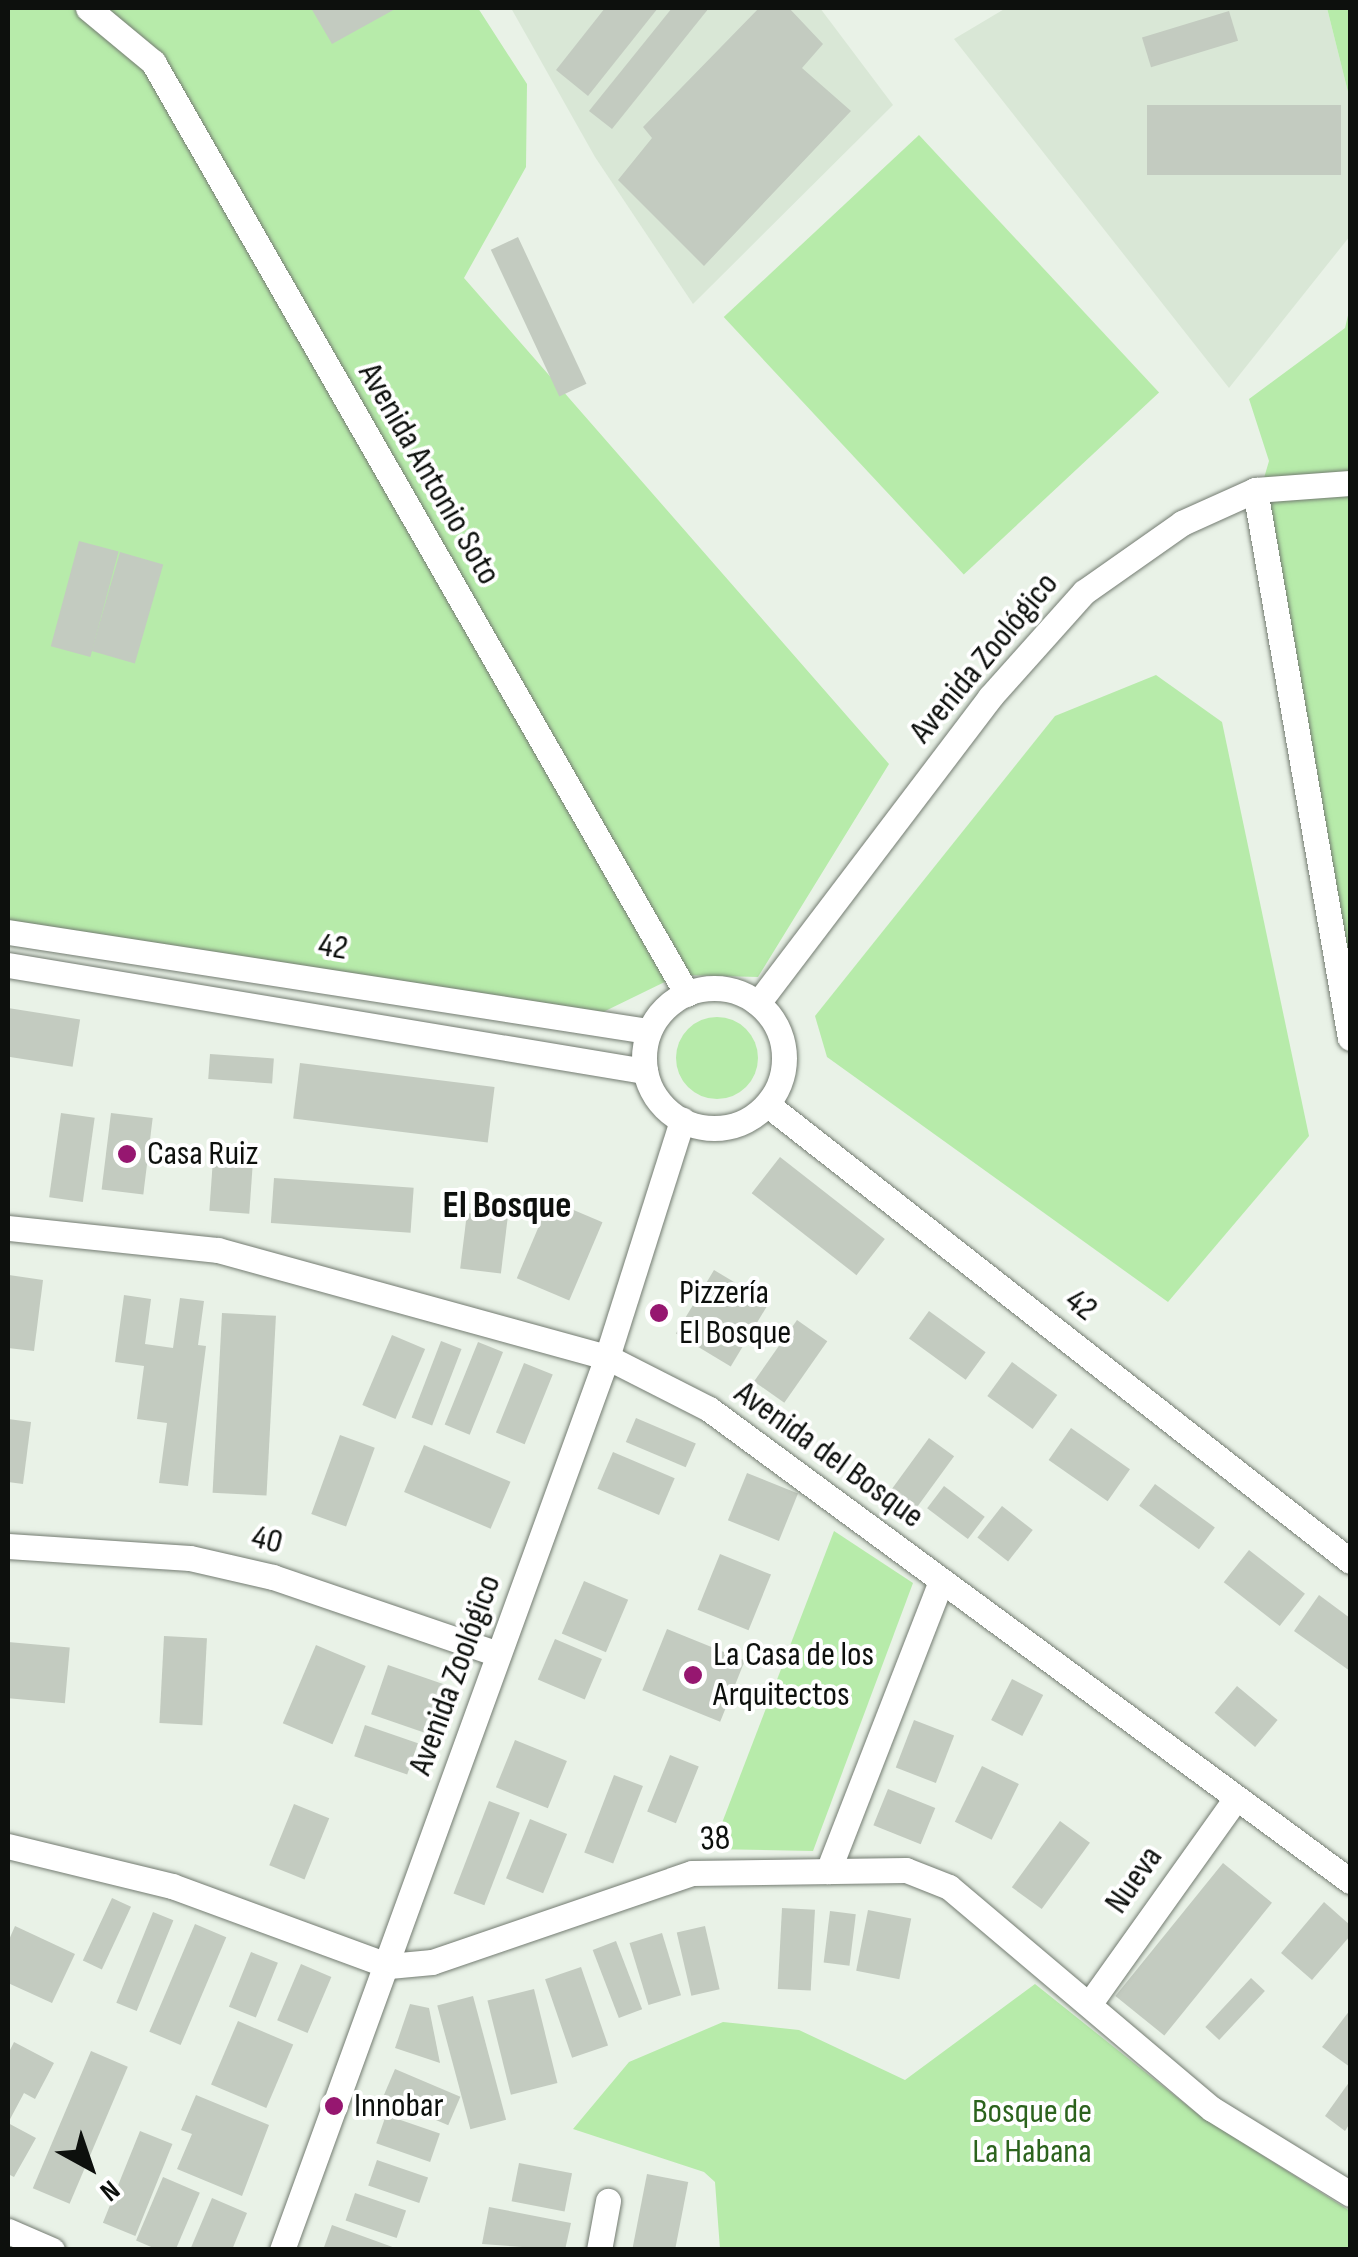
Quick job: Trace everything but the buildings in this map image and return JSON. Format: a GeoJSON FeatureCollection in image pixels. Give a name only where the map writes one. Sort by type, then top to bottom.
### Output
{"type":"FeatureCollection","features":[{"type":"Feature","properties":{"kind":"street","name":"Avenida Antonio Soto"},"geometry":{"type":"LineString","coordinates":[[88,8],[153,62],[688,994]]}},
{"type":"Feature","properties":{"kind":"street","name":"Avenida Zoológico"},"geometry":{"type":"LineString","coordinates":[[758,1002],[990,698],[1084,592],[1182,523],[1255,490],[1350,484]]}},
{"type":"Feature","properties":{"kind":"street"},"geometry":{"type":"LineString","coordinates":[[1255,490],[1350,1038]]}},
{"type":"Feature","properties":{"kind":"street","name":"42"},"geometry":{"type":"LineString","coordinates":[[8,932],[648,1031]]}},
{"type":"Feature","properties":{"kind":"street","name":"42"},"geometry":{"type":"LineString","coordinates":[[8,965],[645,1071]]}},
{"type":"Feature","properties":{"kind":"street"},"geometry":{"type":"LineString","coordinates":[[724,988],[758,1002],[783,1040],[782,1074],[768,1105],[729,1127],[711,1130],[682,1120],[654,1094],[645,1071],[648,1031],[688,994],[724,988]]}},
{"type":"Feature","properties":{"kind":"street","name":"42"},"geometry":{"type":"LineString","coordinates":[[768,1105],[1350,1561]]}},
{"type":"Feature","properties":{"kind":"street","name":"Avenida Zoológico"},"geometry":{"type":"LineString","coordinates":[[282,2250],[389,1966],[607,1357],[682,1120]]}},
{"type":"Feature","properties":{"kind":"street","name":"Avenida del Bosque"},"geometry":{"type":"LineString","coordinates":[[8,1228],[218,1250],[607,1357],[709,1409],[1350,1881]]}},
{"type":"Feature","properties":{"kind":"street","name":"40"},"geometry":{"type":"LineString","coordinates":[[8,1546],[207,1562],[273,1576],[498,1654]]}},
{"type":"Feature","properties":{"kind":"street"},"geometry":{"type":"LineString","coordinates":[[828,1871],[940,1581]]}},
{"type":"Feature","properties":{"kind":"street","name":"Nueva"},"geometry":{"type":"LineString","coordinates":[[1090,2003],[1236,1798]]}},
{"type":"Feature","properties":{"kind":"street","name":"38"},"geometry":{"type":"LineString","coordinates":[[8,1846],[172,1886],[389,1966],[432,1962],[692,1873],[906,1870],[948,1887],[1212,2109],[1350,2194]]}},
{"type":"Feature","properties":{"kind":"street"},"geometry":{"type":"LineString","coordinates":[[598,2250],[608,2201]]}},
{"type":"Feature","properties":{"kind":"street"},"geometry":{"type":"LineString","coordinates":[[8,2231],[52,2250]]}},
{"type":"Feature","properties":{"kind":"shaded area"},"geometry":{"type":"Polygon","coordinates":[[[511,8],[820,8],[893,105],[693,304],[595,157],[511,8]]]}},
{"type":"Feature","properties":{"kind":"shaded area"},"geometry":{"type":"Polygon","coordinates":[[[1006,8],[1327,8],[1350,100],[1350,236],[1229,388],[954,39],[1006,8]]]}},
{"type":"Feature","properties":{"kind":"green space"},"geometry":{"type":"Polygon","coordinates":[[[8,8],[478,8],[527,84],[526,167],[464,278],[889,764],[758,977],[679,975],[597,1015],[8,926],[8,8]]]}},
{"type":"Feature","properties":{"kind":"green space"},"geometry":{"type":"Polygon","coordinates":[[[1327,8],[1350,8],[1350,100],[1327,8]]]}},
{"type":"Feature","properties":{"kind":"green space"},"geometry":{"type":"Polygon","coordinates":[[[919,135],[1159,392],[964,575],[724,317],[919,135]]]}},
{"type":"Feature","properties":{"kind":"green space"},"geometry":{"type":"Polygon","coordinates":[[[1350,307],[1350,1031],[1259,495],[1269,461],[1249,399],[1345,328],[1350,307]]]}},
{"type":"Feature","properties":{"kind":"green space"},"geometry":{"type":"Polygon","coordinates":[[[1156,675],[1222,722],[1309,1136],[1168,1302],[827,1057],[815,1016],[1055,716],[1156,675]]]}},
{"type":"Feature","properties":{"kind":"green space"},"geometry":{"type":"Polygon","coordinates":[[[717,1017],[733,1020],[746,1029],[755,1042],[755,1074],[746,1087],[733,1096],[717,1099],[701,1096],[688,1087],[679,1074],[676,1058],[679,1042],[688,1029],[701,1020],[717,1017]]]}},
{"type":"Feature","properties":{"kind":"green space"},"geometry":{"type":"Polygon","coordinates":[[[834,1531],[913,1583],[813,1851],[712,1849],[834,1531]]]}},
{"type":"Feature","properties":{"kind":"green space","name":"Bosque de La Habana"},"geometry":{"type":"Polygon","coordinates":[[[1035,1984],[1199,2115],[1350,2211],[1350,2249],[720,2249],[715,2182],[704,2172],[573,2129],[629,2062],[723,2022],[799,2030],[905,2080],[1035,1984]]]}},
{"type":"Feature","properties":{"kind":"place","name":"Casa Ruiz"},"geometry":{"type":"Point","coordinates":[127,1154]}},
{"type":"Feature","properties":{"kind":"place","name":"Pizzería El Bosque"},"geometry":{"type":"Point","coordinates":[659,1313]}},
{"type":"Feature","properties":{"kind":"place","name":"La Casa de los Arquitectos"},"geometry":{"type":"Point","coordinates":[693,1675]}},
{"type":"Feature","properties":{"kind":"place","name":"Innobar"},"geometry":{"type":"Point","coordinates":[334,2106]}},
{"type":"Feature","properties":{"kind":"district","name":"El Bosque"},"geometry":{"type":"Point","coordinates":[507,1206]}}]}
